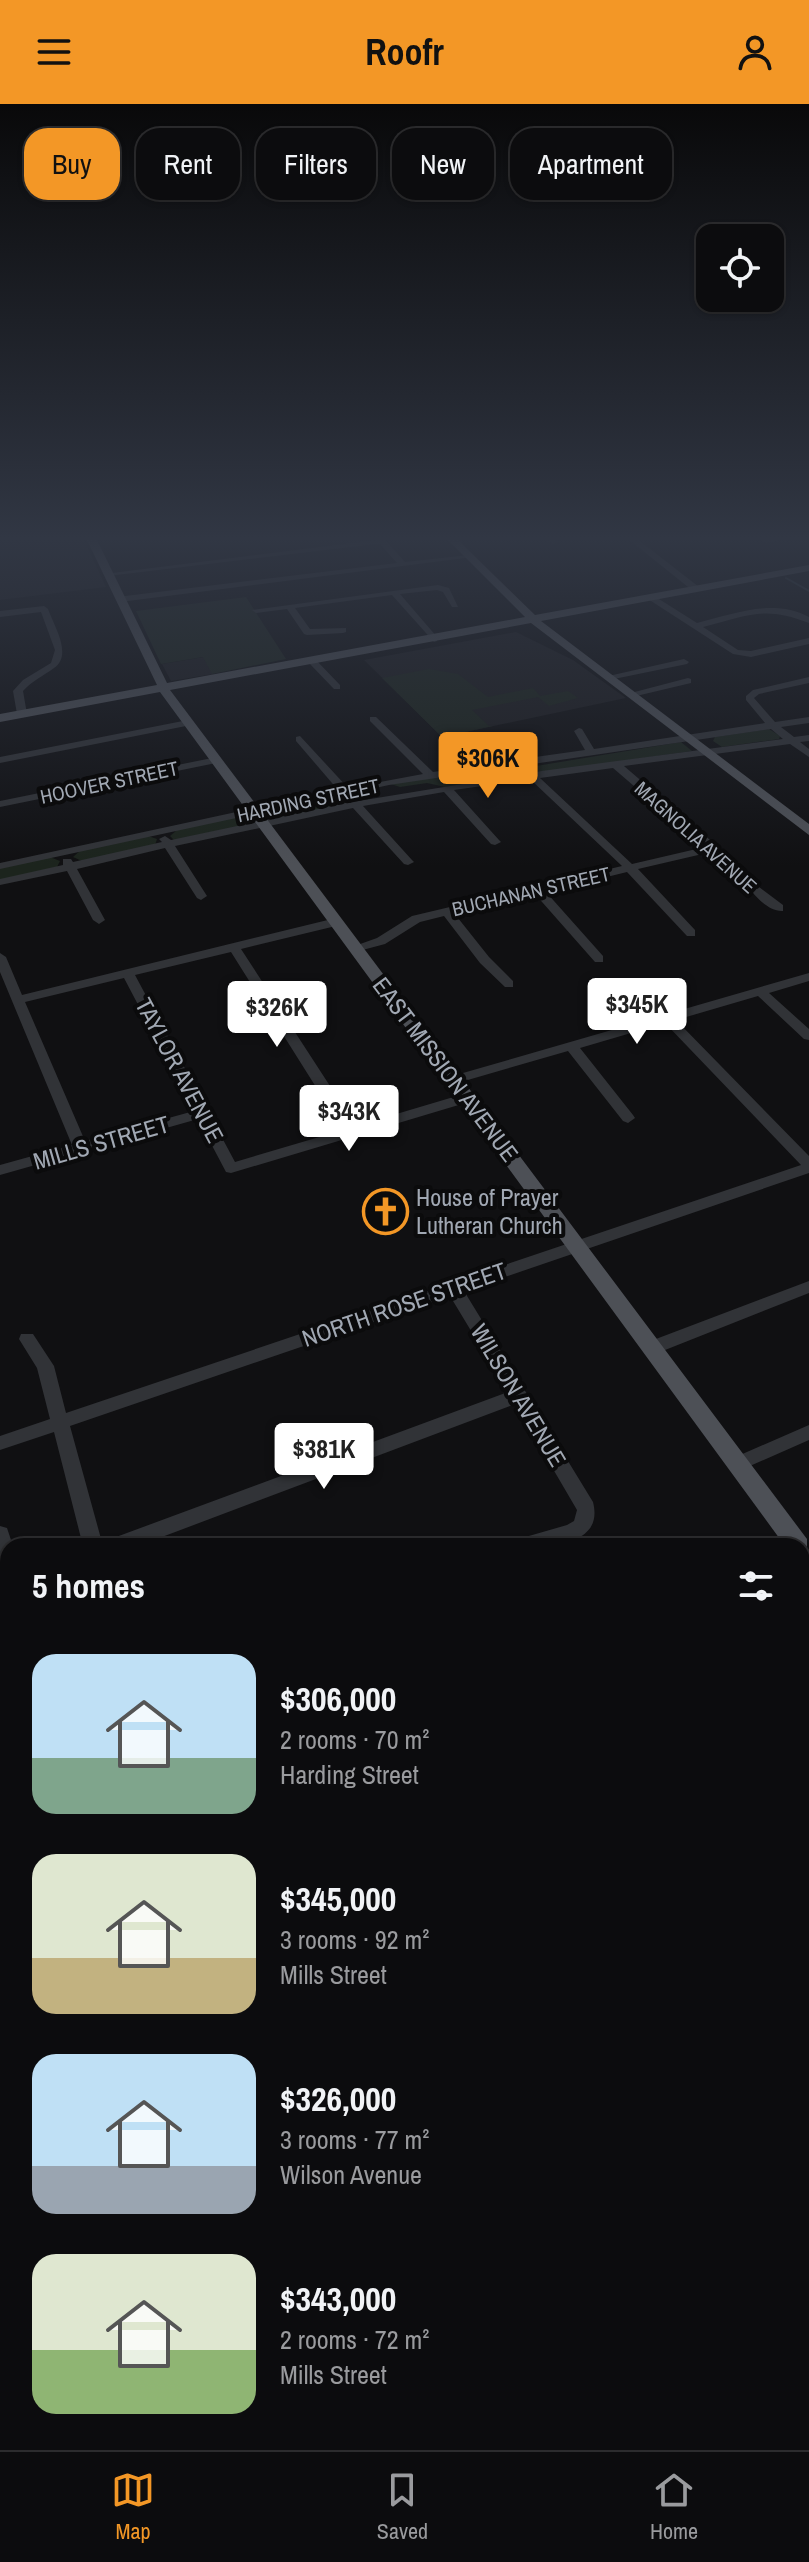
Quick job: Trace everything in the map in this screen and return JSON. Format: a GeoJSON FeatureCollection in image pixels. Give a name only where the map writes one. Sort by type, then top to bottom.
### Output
{"type":"FeatureCollection","features":[{"type":"Feature","properties":{"kind":"main road","name":"EAST MISSION AVENUE"},"geometry":{"type":"LineString","coordinates":[[143,647],[163,688],[188,723],[793,1538]]}},
{"type":"Feature","properties":{"kind":"main road"},"geometry":{"type":"LineString","coordinates":[[0,718],[387,647]]}},
{"type":"Feature","properties":{"kind":"main road"},"geometry":{"type":"LineString","coordinates":[[557,647],[590,663]]}},
{"type":"Feature","properties":{"kind":"main road"},"geometry":{"type":"LineString","coordinates":[[571,647],[809,831]]}},
{"type":"Feature","properties":{"kind":"street"},"geometry":{"type":"LineString","coordinates":[[22,714],[18,691],[26,682],[55,664],[59,654],[57,647]]}},
{"type":"Feature","properties":{"kind":"street"},"geometry":{"type":"LineString","coordinates":[[726,647],[745,654],[777,647]]}},
{"type":"Feature","properties":{"kind":"street"},"geometry":{"type":"LineString","coordinates":[[312,661],[337,687]]}},
{"type":"Feature","properties":{"kind":"street"},"geometry":{"type":"LineString","coordinates":[[609,677],[666,662],[684,662]]}},
{"type":"Feature","properties":{"kind":"street"},"geometry":{"type":"LineString","coordinates":[[809,680],[751,694],[751,701],[772,725],[809,754]]}},
{"type":"Feature","properties":{"kind":"street"},"geometry":{"type":"LineString","coordinates":[[632,694],[688,681]]}},
{"type":"Feature","properties":{"kind":"street"},"geometry":{"type":"LineString","coordinates":[[373,719],[430,775]]}},
{"type":"Feature","properties":{"kind":"street","name":"HARDING STREET"},"geometry":{"type":"LineString","coordinates":[[0,882],[169,846],[345,791],[430,775],[809,720]]}},
{"type":"Feature","properties":{"kind":"street"},"geometry":{"type":"LineString","coordinates":[[0,760],[188,723]]}},
{"type":"Feature","properties":{"kind":"street"},"geometry":{"type":"LineString","coordinates":[[579,731],[591,752]]}},
{"type":"Feature","properties":{"kind":"street"},"geometry":{"type":"LineString","coordinates":[[490,736],[630,868],[691,933]]}},
{"type":"Feature","properties":{"kind":"street","name":"HARDING STREET"},"geometry":{"type":"LineString","coordinates":[[0,866],[160,831],[809,738]]}},
{"type":"Feature","properties":{"kind":"street"},"geometry":{"type":"LineString","coordinates":[[300,739],[345,791]]}},
{"type":"Feature","properties":{"kind":"street","name":"HOOVER STREET"},"geometry":{"type":"LineString","coordinates":[[0,804],[217,760]]}},
{"type":"Feature","properties":{"kind":"street","name":"MAGNOLIA AVENUE"},"geometry":{"type":"LineString","coordinates":[[615,764],[779,908]]}},
{"type":"Feature","properties":{"kind":"street"},"geometry":{"type":"LineString","coordinates":[[447,789],[495,842]]}},
{"type":"Feature","properties":{"kind":"street"},"geometry":{"type":"LineString","coordinates":[[356,805],[408,862]]}},
{"type":"Feature","properties":{"kind":"street"},"geometry":{"type":"LineString","coordinates":[[160,831],[201,896]]}},
{"type":"Feature","properties":{"kind":"street","name":"BUCHANAN STREET"},"geometry":{"type":"LineString","coordinates":[[355,948],[381,941],[416,919],[713,848]]}},
{"type":"Feature","properties":{"kind":"street"},"geometry":{"type":"LineString","coordinates":[[63,852],[99,920]]}},
{"type":"Feature","properties":{"kind":"street"},"geometry":{"type":"LineString","coordinates":[[537,889],[599,959]]}},
{"type":"Feature","properties":{"kind":"street"},"geometry":{"type":"LineString","coordinates":[[446,911],[481,952],[488,967],[509,984]]}},
{"type":"Feature","properties":{"kind":"street"},"geometry":{"type":"LineString","coordinates":[[18,1000],[336,922]]}},
{"type":"Feature","properties":{"kind":"street"},"geometry":{"type":"LineString","coordinates":[[234,947],[352,1132],[467,1098]]}},
{"type":"Feature","properties":{"kind":"street"},"geometry":{"type":"LineString","coordinates":[[0,957],[80,1147]]}},
{"type":"Feature","properties":{"kind":"street","name":"TAYLOR AVENUE"},"geometry":{"type":"LineString","coordinates":[[128,973],[231,1168],[352,1132]]}},
{"type":"Feature","properties":{"kind":"street"},"geometry":{"type":"LineString","coordinates":[[454,1080],[809,977]]}},
{"type":"Feature","properties":{"kind":"street"},"geometry":{"type":"LineString","coordinates":[[760,991],[809,1036]]}},
{"type":"Feature","properties":{"kind":"street"},"geometry":{"type":"LineString","coordinates":[[667,1018],[809,1166]]}},
{"type":"Feature","properties":{"kind":"street"},"geometry":{"type":"LineString","coordinates":[[572,1047],[628,1118]]}},
{"type":"Feature","properties":{"kind":"street","name":"MILLS STREET"},"geometry":{"type":"LineString","coordinates":[[0,1170],[203,1113]]}},
{"type":"Feature","properties":{"kind":"street","name":"NORTH ROSE STREET"},"geometry":{"type":"LineString","coordinates":[[0,1443],[809,1166]]}},
{"type":"Feature","properties":{"kind":"street","name":"WILSON AVENUE"},"geometry":{"type":"LineString","coordinates":[[453,1287],[584,1502],[586,1510],[582,1526],[551,1538]]}},
{"type":"Feature","properties":{"kind":"street"},"geometry":{"type":"LineString","coordinates":[[654,1347],[809,1287]]}},
{"type":"Feature","properties":{"kind":"street"},"geometry":{"type":"LineString","coordinates":[[27,1339],[45,1366],[91,1538]]}},
{"type":"Feature","properties":{"kind":"street"},"geometry":{"type":"LineString","coordinates":[[136,1538],[518,1396]]}},
{"type":"Feature","properties":{"kind":"street"},"geometry":{"type":"LineString","coordinates":[[737,1464],[809,1432]]}},
{"type":"Feature","properties":{"kind":"shaded area"},"geometry":{"type":"Polygon","coordinates":[[[153,647],[279,647],[286,659],[212,674],[203,657],[161,664],[153,647]]]}},
{"type":"Feature","properties":{"kind":"shaded area"},"geometry":{"type":"Polygon","coordinates":[[[432,647],[548,647],[573,660],[626,698],[442,737],[364,660],[432,647]]]}},
{"type":"Feature","properties":{"kind":"shaded area"},"geometry":{"type":"Polygon","coordinates":[[[204,657],[213,674],[171,681],[162,664],[204,657]]]}},
{"type":"Feature","properties":{"kind":"shaded area"},"geometry":{"type":"Polygon","coordinates":[[[429,669],[458,674],[488,697],[533,688],[540,696],[568,691],[578,698],[549,706],[538,697],[472,710],[489,726],[493,726],[442,737],[382,678],[429,669]]]}},
{"type":"Feature","properties":{"kind":"shaded area"},"geometry":{"type":"Polygon","coordinates":[[[769,729],[780,736],[779,739],[722,747],[713,741],[715,737],[769,729]]]}},
{"type":"Feature","properties":{"kind":"shaded area"},"geometry":{"type":"Polygon","coordinates":[[[681,742],[692,751],[545,772],[530,767],[681,742]]]}},
{"type":"Feature","properties":{"kind":"shaded area"},"geometry":{"type":"Polygon","coordinates":[[[508,766],[520,773],[513,777],[445,787],[427,783],[400,787],[391,784],[508,766]]]}},
{"type":"Feature","properties":{"kind":"shaded area"},"geometry":{"type":"Polygon","coordinates":[[[344,794],[355,798],[350,804],[280,818],[271,815],[275,809],[344,794]]]}},
{"type":"Feature","properties":{"kind":"shaded area"},"geometry":{"type":"Polygon","coordinates":[[[244,817],[250,824],[174,840],[170,836],[177,830],[244,817]]]}},
{"type":"Feature","properties":{"kind":"shaded area"},"geometry":{"type":"Polygon","coordinates":[[[148,836],[157,839],[155,845],[84,862],[73,857],[81,850],[148,836]]]}},
{"type":"Feature","properties":{"kind":"shaded area"},"geometry":{"type":"Polygon","coordinates":[[[50,857],[60,861],[57,867],[0,880],[0,868],[50,857]]]}},
{"type":"Feature","properties":{"kind":"place","name":"House of Prayer Lutheran Church"},"geometry":{"type":"Point","coordinates":[385,1211]}}]}
